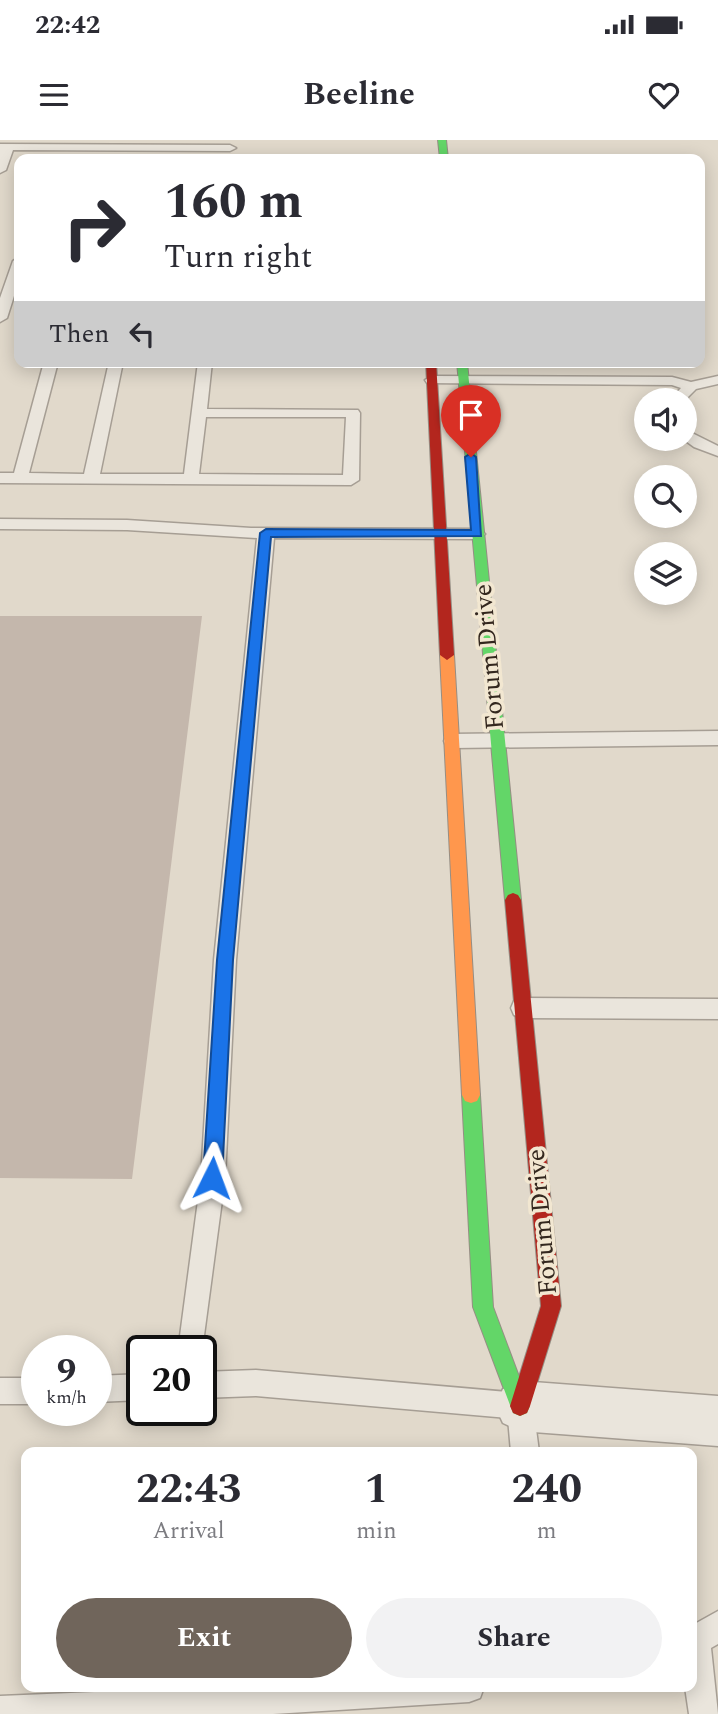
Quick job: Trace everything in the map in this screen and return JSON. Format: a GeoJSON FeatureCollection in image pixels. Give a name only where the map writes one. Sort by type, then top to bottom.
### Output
{"type":"FeatureCollection","features":[{"type":"Feature","properties":{"kind":"street","name":"Forum Drive"},"geometry":{"type":"LineString","coordinates":[[432,368],[483,1307],[522,1429]]}},
{"type":"Feature","properties":{"kind":"street","name":"Forum Drive"},"geometry":{"type":"LineString","coordinates":[[463,368],[551,1306],[522,1429]]}},
{"type":"Feature","properties":{"kind":"street"},"geometry":{"type":"LineString","coordinates":[[522,1429],[718,1421]]}},
{"type":"Feature","properties":{"kind":"lane"},"geometry":{"type":"LineString","coordinates":[[0,170],[4,145],[56,153],[107,154],[162,154],[230,149]]}},
{"type":"Feature","properties":{"kind":"lane"},"geometry":{"type":"LineString","coordinates":[[0,318],[14,276]]}},
{"type":"Feature","properties":{"kind":"lane"},"geometry":{"type":"LineString","coordinates":[[20,478],[49,368]]}},
{"type":"Feature","properties":{"kind":"lane"},"geometry":{"type":"LineString","coordinates":[[90,478],[115,368]]}},
{"type":"Feature","properties":{"kind":"lane"},"geometry":{"type":"LineString","coordinates":[[191,479],[204,368]]}},
{"type":"Feature","properties":{"kind":"lane"},"geometry":{"type":"LineString","coordinates":[[601,368],[604,381]]}},
{"type":"Feature","properties":{"kind":"lane"},"geometry":{"type":"LineString","coordinates":[[668,368],[671,381]]}},
{"type":"Feature","properties":{"kind":"lane"},"geometry":{"type":"LineString","coordinates":[[432,380],[671,381],[691,386]]}},
{"type":"Feature","properties":{"kind":"lane"},"geometry":{"type":"LineString","coordinates":[[688,388],[718,380]]}},
{"type":"Feature","properties":{"kind":"lane"},"geometry":{"type":"LineString","coordinates":[[0,478],[351,480],[353,413],[199,413]]}},
{"type":"Feature","properties":{"kind":"lane"},"geometry":{"type":"LineString","coordinates":[[697,443],[718,452]]}},
{"type":"Feature","properties":{"kind":"lane"},"geometry":{"type":"LineString","coordinates":[[0,524],[127,525],[266,533],[477,534]]}},
{"type":"Feature","properties":{"kind":"lane"},"geometry":{"type":"LineString","coordinates":[[193,1335],[212,1178],[225,960],[266,533]]}},
{"type":"Feature","properties":{"kind":"lane"},"geometry":{"type":"LineString","coordinates":[[453,741],[718,738]]}},
{"type":"Feature","properties":{"kind":"lane"},"geometry":{"type":"LineString","coordinates":[[522,1008],[718,1009]]}},
{"type":"Feature","properties":{"kind":"lane"},"geometry":{"type":"LineString","coordinates":[[217,1384],[256,1382],[522,1429]]}},
{"type":"Feature","properties":{"kind":"lane"},"geometry":{"type":"LineString","coordinates":[[0,1391],[21,1391]]}},
{"type":"Feature","properties":{"kind":"lane"},"geometry":{"type":"LineString","coordinates":[[702,1637],[704,1714]]}},
{"type":"Feature","properties":{"kind":"lane"},"geometry":{"type":"LineString","coordinates":[[0,1711],[166,1710],[403,1692]]}},
{"type":"Feature","properties":{"kind":"building"},"geometry":{"type":"Polygon","coordinates":[[[0,616],[202,616],[132,1179],[0,1178],[0,616]]]}},
{"type":"Feature","properties":{"kind":"traffic: fast"},"geometry":{"type":"LineString","coordinates":[[442,140],[443,154]]}},
{"type":"Feature","properties":{"kind":"traffic: fast"},"geometry":{"type":"LineString","coordinates":[[463,368],[513,900]]}},
{"type":"Feature","properties":{"kind":"traffic: fast"},"geometry":{"type":"LineString","coordinates":[[471,1095],[483,1307],[520,1406]]}},
{"type":"Feature","properties":{"kind":"traffic: slow"},"geometry":{"type":"LineString","coordinates":[[447,655],[471,1095]]}},
{"type":"Feature","properties":{"kind":"traffic: jam"},"geometry":{"type":"LineString","coordinates":[[431,368],[447,655]]}},
{"type":"Feature","properties":{"kind":"traffic: jam"},"geometry":{"type":"LineString","coordinates":[[513,900],[551,1306],[520,1406]]}},
{"type":"Feature","properties":{"kind":"route"},"geometry":{"type":"LineString","coordinates":[[212,1178],[225,960],[266,533],[477,534],[471,457]]}}]}
